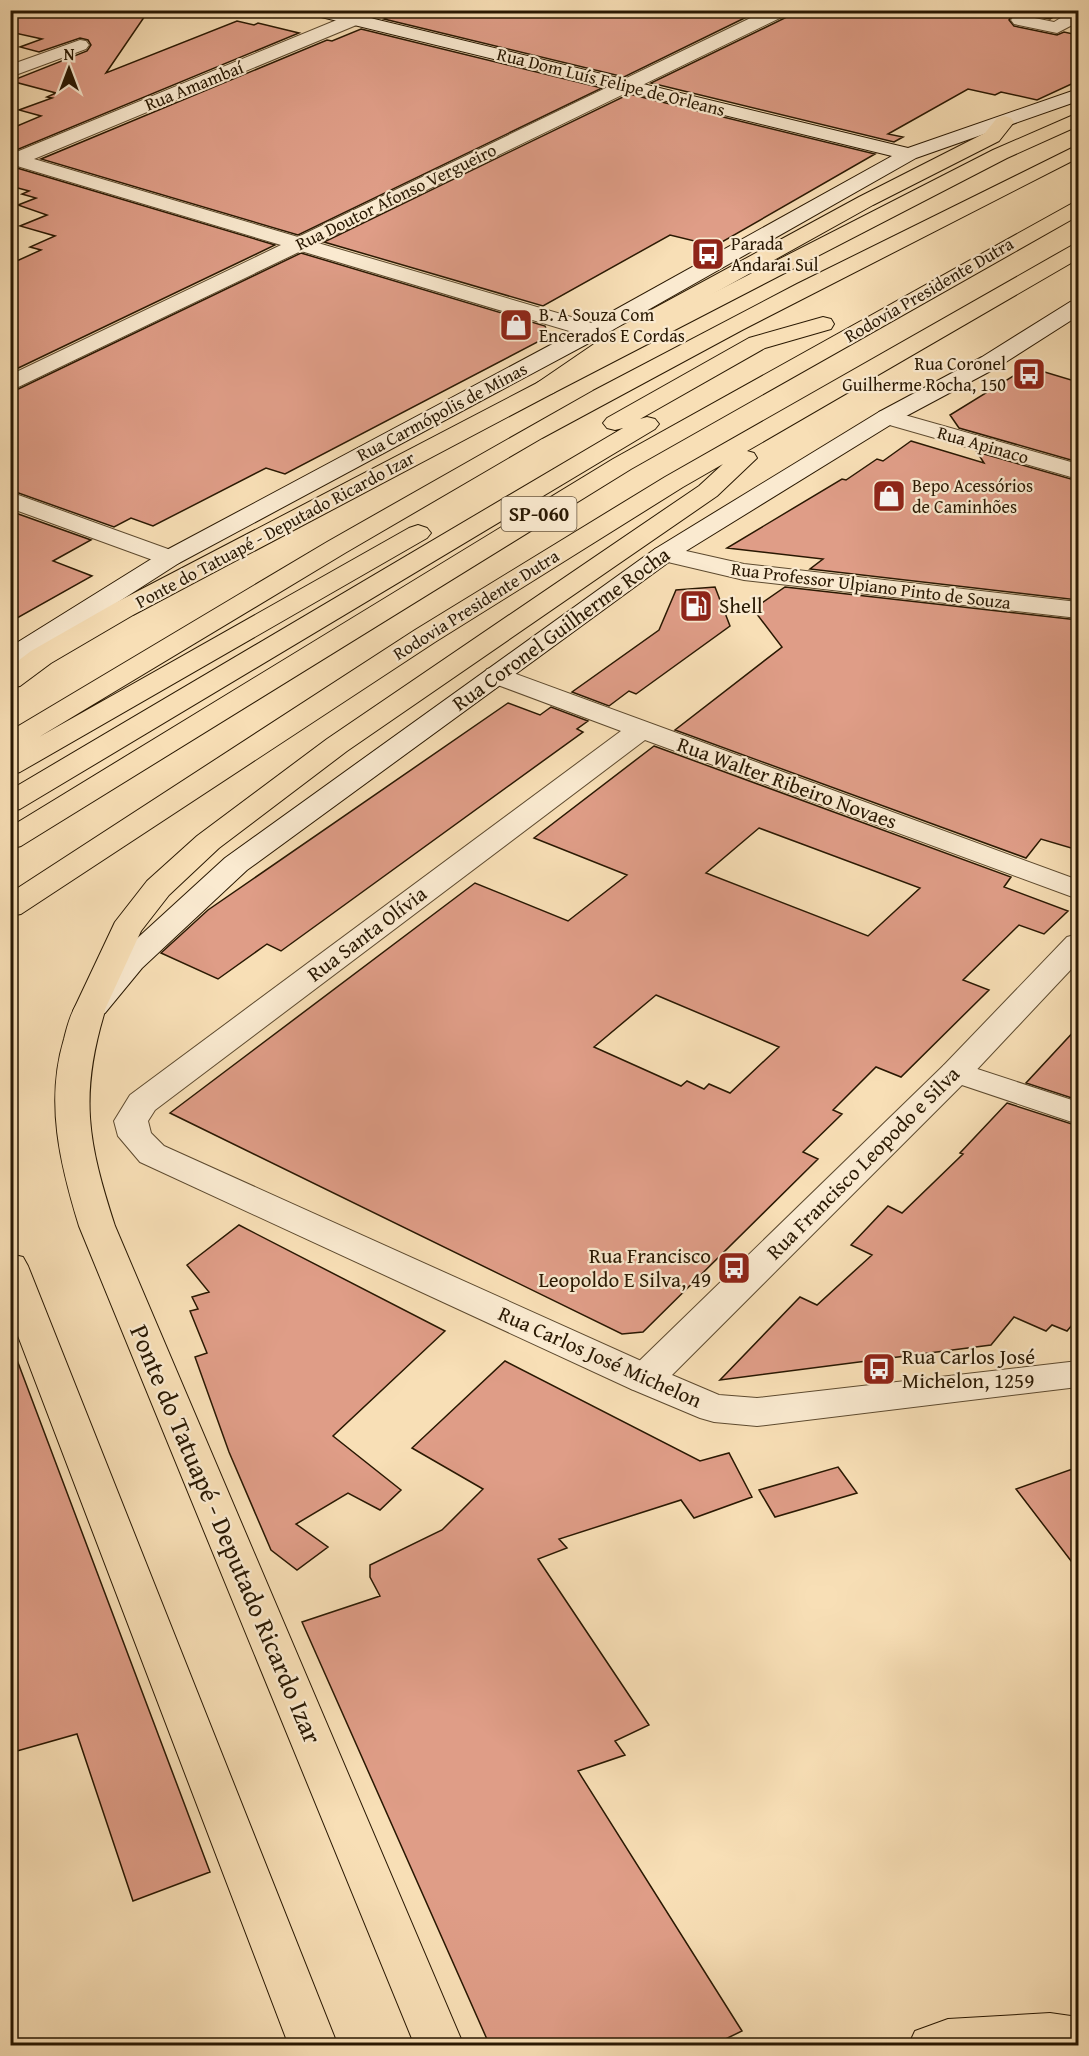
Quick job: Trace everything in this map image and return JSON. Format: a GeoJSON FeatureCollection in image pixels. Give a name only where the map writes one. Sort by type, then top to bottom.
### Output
{"type":"FeatureCollection","features":[{"type":"Feature","properties":{"kind":"highway"},"geometry":{"type":"LineString","coordinates":[[545,388],[1000,154],[1078,119]]}},
{"type":"Feature","properties":{"kind":"highway"},"geometry":{"type":"LineString","coordinates":[[545,388],[624,334],[866,201],[992,138],[1004,122]]}},
{"type":"Feature","properties":{"kind":"highway"},"geometry":{"type":"LineString","coordinates":[[10,743],[215,619],[535,433],[912,232],[1078,151]]}},
{"type":"Feature","properties":{"kind":"highway","name":"Rodovia Presidente Dutra"},"geometry":{"type":"LineString","coordinates":[[10,840],[622,464],[1078,207]]}},
{"type":"Feature","properties":{"kind":"highway","name":"Rodovia Presidente Dutra"},"geometry":{"type":"LineString","coordinates":[[10,907],[425,636],[674,482],[1078,250]]}},
{"type":"Feature","properties":{"kind":"highway","name":"Rodovia Presidente Dutra"},"geometry":{"type":"LineString","coordinates":[[10,766],[757,343],[832,319],[594,453],[10,803]]}},
{"type":"Feature","properties":{"kind":"highway","name":"Ponte do Tatuapé - Deputado Ricardo Izar"},"geometry":{"type":"LineString","coordinates":[[10,681],[41,657],[123,609],[545,388]]}},
{"type":"Feature","properties":{"kind":"highway","name":"Ponte do Tatuapé - Deputado Ricardo Izar"},"geometry":{"type":"LineString","coordinates":[[440,2046],[97,1226],[78,1164],[72,1104],[75,1061],[89,1011],[126,929],[158,888],[208,842],[337,745],[708,491],[789,418]]}},
{"type":"Feature","properties":{"kind":"highway"},"geometry":{"type":"LineString","coordinates":[[10,1266],[314,2046]]}},
{"type":"Feature","properties":{"kind":"highway"},"geometry":{"type":"LineString","coordinates":[[932,2046],[948,2041],[1050,2034],[1078,2038]]}},
{"type":"Feature","properties":{"kind":"street","name":"Rua Dom Luís Felipe de Orleans"},"geometry":{"type":"LineString","coordinates":[[313,10],[909,154]]}},
{"type":"Feature","properties":{"kind":"street","name":"Rua Amambaí"},"geometry":{"type":"LineString","coordinates":[[12,160],[377,10]]}},
{"type":"Feature","properties":{"kind":"street","name":"Rua Doutor Afonso Vergueiro"},"geometry":{"type":"LineString","coordinates":[[10,384],[782,10]]}},
{"type":"Feature","properties":{"kind":"street"},"geometry":{"type":"LineString","coordinates":[[1020,20],[1057,28],[1078,15]]}},
{"type":"Feature","properties":{"kind":"street"},"geometry":{"type":"LineString","coordinates":[[10,72],[80,45]]}},
{"type":"Feature","properties":{"kind":"street","name":"Rua Carmópolis de Minas"},"geometry":{"type":"LineString","coordinates":[[10,659],[170,558],[594,331],[909,154],[1078,95]]}},
{"type":"Feature","properties":{"kind":"street"},"geometry":{"type":"LineString","coordinates":[[12,160],[594,331]]}},
{"type":"Feature","properties":{"kind":"street","name":"Rua Coronel Guilherme Rocha"},"geometry":{"type":"LineString","coordinates":[[89,1011],[131,961],[236,864],[664,555],[887,417],[990,362],[1078,307]]}},
{"type":"Feature","properties":{"kind":"street","name":"Rua Apinaco"},"geometry":{"type":"LineString","coordinates":[[887,417],[1078,472]]}},
{"type":"Feature","properties":{"kind":"street"},"geometry":{"type":"LineString","coordinates":[[10,499],[170,558]]}},
{"type":"Feature","properties":{"kind":"street","name":"Rua Professor Ulpiano Pinto de Souza"},"geometry":{"type":"LineString","coordinates":[[664,555],[744,572],[1078,610]]}},
{"type":"Feature","properties":{"kind":"street","name":"Rua Walter Ribeiro Novaes"},"geometry":{"type":"LineString","coordinates":[[497,675],[1078,890]]}},
{"type":"Feature","properties":{"kind":"street","name":"Rua Santa Olívia"},"geometry":{"type":"LineString","coordinates":[[152,1154],[135,1136],[132,1121],[142,1103],[641,729]]}},
{"type":"Feature","properties":{"kind":"street","name":"Rua Francisco Leopodo e Silva"},"geometry":{"type":"LineString","coordinates":[[645,1379],[956,1072],[1078,945]]}},
{"type":"Feature","properties":{"kind":"street"},"geometry":{"type":"LineString","coordinates":[[956,1072],[1078,1113]]}},
{"type":"Feature","properties":{"kind":"street","name":"Rua Carlos José Michelon"},"geometry":{"type":"LineString","coordinates":[[152,1154],[645,1379],[714,1408],[757,1412],[1078,1374]]}},
{"type":"Feature","properties":{"kind":"building"},"geometry":{"type":"Polygon","coordinates":[[[10,10],[149,10],[106,73],[237,21],[254,25],[258,23],[299,33],[14,151],[10,150],[10,129],[41,116],[19,110],[52,98],[47,97],[56,93],[11,81],[87,51],[91,45],[88,40],[80,38],[39,52],[20,47],[42,39],[10,32],[10,10]]]}},
{"type":"Feature","properties":{"kind":"building"},"geometry":{"type":"Polygon","coordinates":[[[405,10],[761,10],[624,77],[384,19],[405,10]]]}},
{"type":"Feature","properties":{"kind":"building"},"geometry":{"type":"Polygon","coordinates":[[[792,10],[1066,10],[1050,19],[1020,13],[1012,15],[1009,20],[1014,26],[1057,35],[1064,32],[1078,35],[1078,81],[1037,100],[1001,92],[995,95],[968,89],[888,134],[903,137],[894,142],[651,83],[789,16],[792,10]]]}},
{"type":"Feature","properties":{"kind":"building"},"geometry":{"type":"Polygon","coordinates":[[[361,29],[602,88],[298,235],[41,159],[327,40],[332,41],[361,29]]]}},
{"type":"Feature","properties":{"kind":"building"},"geometry":{"type":"Polygon","coordinates":[[[629,94],[875,154],[715,246],[670,235],[543,306],[324,242],[629,94]]]}},
{"type":"Feature","properties":{"kind":"building"},"geometry":{"type":"Polygon","coordinates":[[[17,168],[275,245],[10,372],[10,264],[41,250],[30,247],[55,236],[20,226],[47,215],[18,205],[36,198],[22,194],[29,191],[10,186],[10,170],[17,168]]]}},
{"type":"Feature","properties":{"kind":"building"},"geometry":{"type":"Polygon","coordinates":[[[301,253],[545,326],[549,336],[285,474],[266,468],[153,526],[131,518],[114,527],[10,490],[10,393],[301,253]]]}},
{"type":"Feature","properties":{"kind":"building"},"geometry":{"type":"Polygon","coordinates":[[[1028,367],[1078,382],[1078,462],[959,428],[950,415],[1028,367]]]}},
{"type":"Feature","properties":{"kind":"building"},"geometry":{"type":"Polygon","coordinates":[[[911,441],[984,463],[977,452],[1078,481],[1078,600],[810,569],[823,559],[727,548],[842,479],[846,480],[877,459],[883,461],[911,441]]]}},
{"type":"Feature","properties":{"kind":"building"},"geometry":{"type":"Polygon","coordinates":[[[10,511],[91,540],[53,561],[92,576],[10,622],[10,511]]]}},
{"type":"Feature","properties":{"kind":"building"},"geometry":{"type":"Polygon","coordinates":[[[715,587],[730,626],[636,694],[629,691],[609,706],[572,692],[659,630],[676,590],[715,587]]]}},
{"type":"Feature","properties":{"kind":"building"},"geometry":{"type":"Polygon","coordinates":[[[785,587],[1078,620],[1078,850],[1041,839],[1026,858],[675,730],[782,647],[753,609],[785,587]]]}},
{"type":"Feature","properties":{"kind":"building"},"geometry":{"type":"Polygon","coordinates":[[[508,703],[540,715],[551,707],[588,721],[577,729],[583,732],[281,951],[267,944],[218,979],[161,953],[208,910],[508,703]]]}},
{"type":"Feature","properties":{"kind":"building"},"geometry":{"type":"Polygon","coordinates":[[[654,746],[1011,877],[1004,887],[1068,911],[1044,934],[1019,925],[963,980],[989,990],[901,1077],[876,1067],[833,1110],[842,1114],[803,1152],[818,1159],[643,1332],[622,1334],[170,1113],[475,883],[568,921],[627,875],[534,838],[654,746]],[[759,828],[706,873],[868,936],[920,888],[802,844],[759,828]],[[656,995],[594,1047],[681,1086],[687,1081],[704,1089],[709,1084],[730,1093],[779,1047],[656,995]]]}},
{"type":"Feature","properties":{"kind":"building"},"geometry":{"type":"Polygon","coordinates":[[[1078,1027],[1078,1100],[1026,1083],[1078,1027]]]}},
{"type":"Feature","properties":{"kind":"building"},"geometry":{"type":"Polygon","coordinates":[[[1007,1103],[1078,1126],[1078,1318],[1067,1331],[1052,1325],[1046,1331],[1014,1317],[991,1345],[720,1380],[800,1297],[817,1305],[872,1255],[851,1245],[888,1206],[902,1213],[963,1154],[960,1153],[1007,1103]]]}},
{"type":"Feature","properties":{"kind":"building"},"geometry":{"type":"Polygon","coordinates":[[[239,1225],[445,1331],[333,1436],[401,1490],[380,1510],[348,1493],[296,1524],[328,1547],[297,1570],[271,1550],[229,1452],[195,1357],[207,1353],[190,1311],[198,1309],[192,1297],[209,1292],[187,1265],[239,1225]]]}},
{"type":"Feature","properties":{"kind":"building"},"geometry":{"type":"Polygon","coordinates":[[[14,1352],[210,1872],[133,1901],[77,1734],[10,1753],[10,1353],[14,1352]]]}},
{"type":"Feature","properties":{"kind":"building"},"geometry":{"type":"Polygon","coordinates":[[[505,1361],[700,1461],[729,1453],[752,1497],[694,1518],[681,1500],[559,1539],[567,1548],[538,1559],[649,1725],[615,1741],[625,1755],[578,1771],[742,2031],[711,2046],[490,2046],[302,1622],[380,1596],[370,1577],[370,1565],[442,1530],[483,1489],[412,1448],[505,1361]]]}},
{"type":"Feature","properties":{"kind":"building"},"geometry":{"type":"Polygon","coordinates":[[[838,1467],[857,1493],[775,1517],[759,1490],[838,1467]]]}},
{"type":"Feature","properties":{"kind":"building"},"geometry":{"type":"Polygon","coordinates":[[[1078,1467],[1078,1570],[1016,1489],[1078,1467]]]}},
{"type":"Feature","properties":{"kind":"place","name":"Parada Andarai Sul"},"geometry":{"type":"Point","coordinates":[708,254]}},
{"type":"Feature","properties":{"kind":"place","name":"B. A Souza Com Encerados E Cordas"},"geometry":{"type":"Point","coordinates":[516,325]}},
{"type":"Feature","properties":{"kind":"place","name":"Rua Coronel Guilherme Rocha, 150"},"geometry":{"type":"Point","coordinates":[1029,374]}},
{"type":"Feature","properties":{"kind":"place","name":"Bepo Acessórios de Caminhões"},"geometry":{"type":"Point","coordinates":[889,496]}},
{"type":"Feature","properties":{"kind":"place","name":"Shell"},"geometry":{"type":"Point","coordinates":[696,606]}},
{"type":"Feature","properties":{"kind":"place","name":"Rua Francisco Leopoldo E Silva, 49"},"geometry":{"type":"Point","coordinates":[734,1268]}},
{"type":"Feature","properties":{"kind":"place","name":"Rua Carlos José Michelon, 1259"},"geometry":{"type":"Point","coordinates":[879,1369]}}]}
